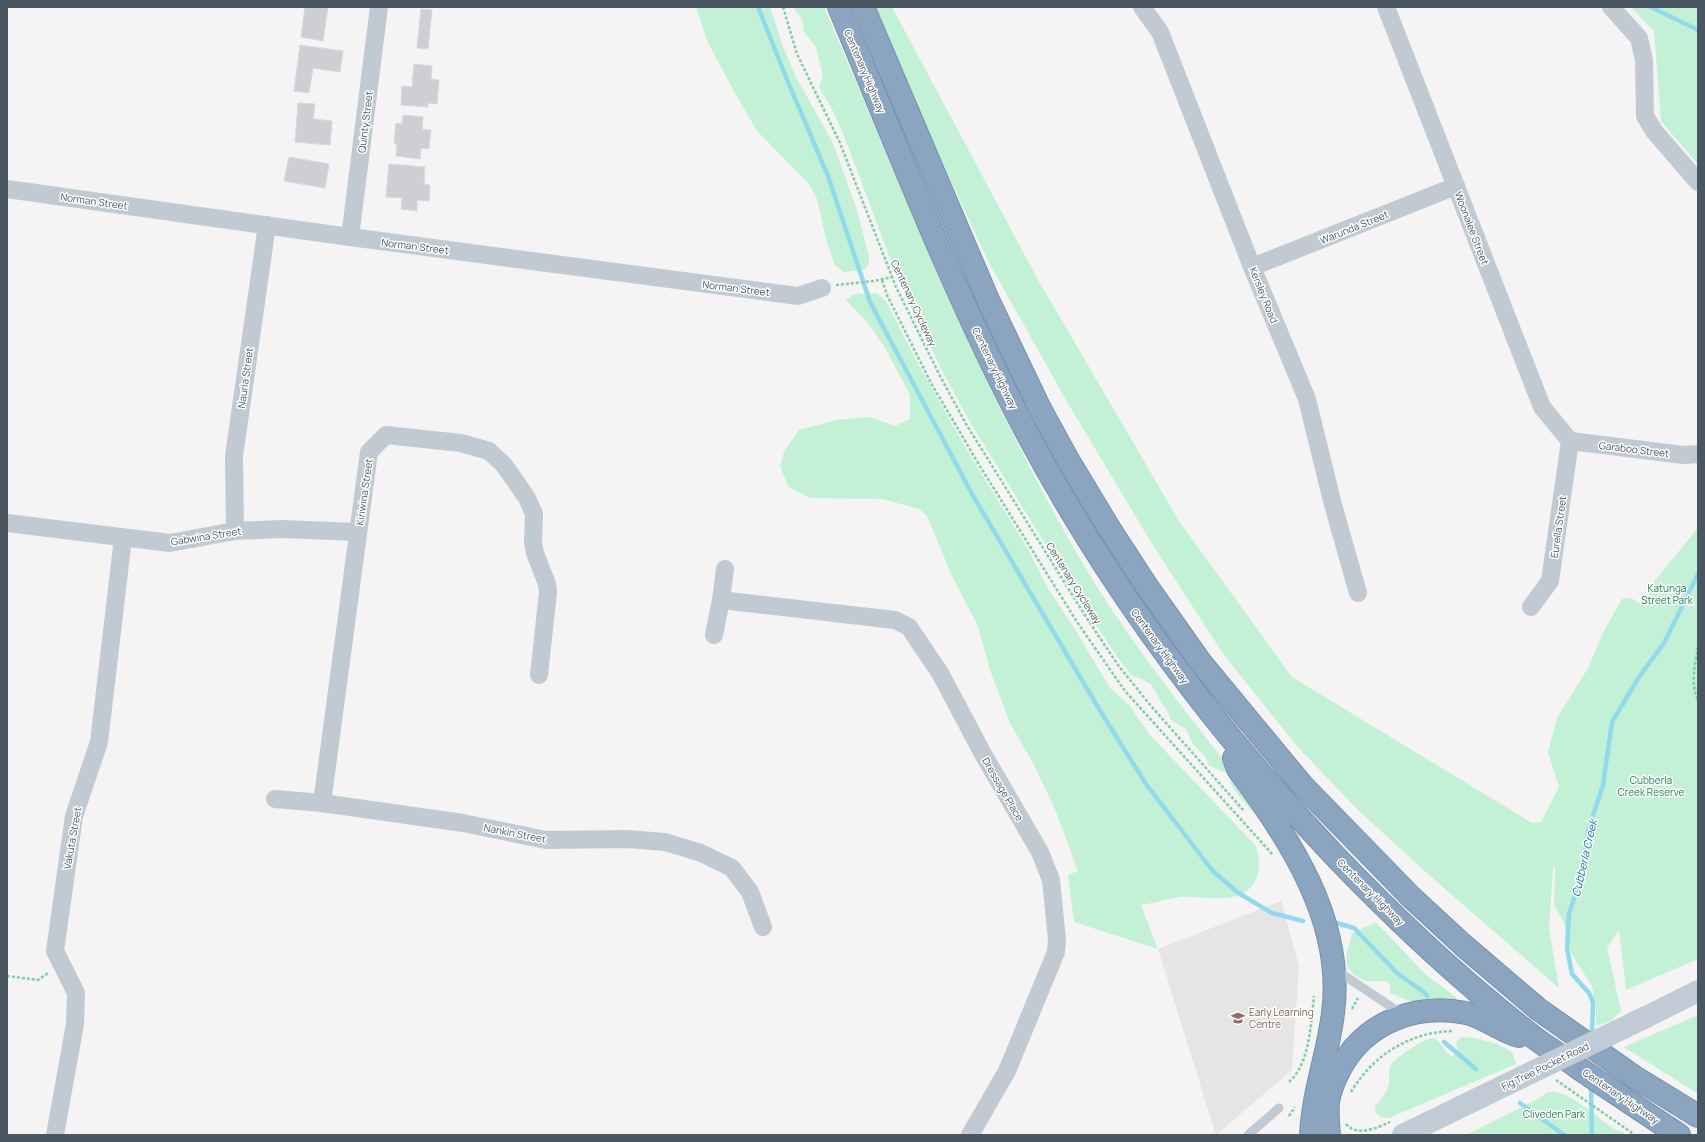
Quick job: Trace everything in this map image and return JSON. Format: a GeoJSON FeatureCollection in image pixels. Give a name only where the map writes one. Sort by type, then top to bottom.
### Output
{"type":"FeatureCollection","features":[{"type":"Feature","properties":{"kind":"highway","name":"Centenary Highway"},"geometry":{"type":"LineString","coordinates":[[839,7],[956,290],[1029,436],[1068,505],[1116,584],[1147,630],[1227,735],[1296,815],[1364,886],[1468,983],[1538,1040],[1679,1135]]}},
{"type":"Feature","properties":{"kind":"highway"},"geometry":{"type":"LineString","coordinates":[[863,7],[988,300],[1015,358],[1068,460],[1148,588],[1201,663],[1302,785],[1411,897],[1469,950],[1538,1009],[1585,1041],[1613,1063],[1698,1115]]}},
{"type":"Feature","properties":{"kind":"highway"},"geometry":{"type":"LineString","coordinates":[[1227,735],[1238,769],[1294,850],[1308,878],[1318,900],[1335,969],[1335,999],[1330,1034],[1305,1101],[1302,1135]]}},
{"type":"Feature","properties":{"kind":"highway"},"geometry":{"type":"LineString","coordinates":[[1337,1128],[1327,1113],[1328,1100],[1335,1080],[1343,1063],[1359,1043],[1371,1032],[1386,1022],[1403,1015],[1440,1010],[1465,1013],[1487,1020],[1511,1034],[1538,1040]]}},
{"type":"Feature","properties":{"kind":"highway"},"geometry":{"type":"LineString","coordinates":[[1305,1101],[1311,1135]]}},
{"type":"Feature","properties":{"kind":"main road","name":"Fig Tree Pocket Road"},"geometry":{"type":"LineString","coordinates":[[1394,1130],[1520,1078],[1694,995]]}},
{"type":"Feature","properties":{"kind":"street","name":"Quinty Street"},"geometry":{"type":"LineString","coordinates":[[350,237],[380,7]]}},
{"type":"Feature","properties":{"kind":"street","name":"Kersley Road"},"geometry":{"type":"LineString","coordinates":[[1142,7],[1160,32],[1252,267],[1307,399],[1332,500],[1358,593]]}},
{"type":"Feature","properties":{"kind":"street","name":"Woonalee Street"},"geometry":{"type":"LineString","coordinates":[[1386,7],[1542,407],[1570,441]]}},
{"type":"Feature","properties":{"kind":"street"},"geometry":{"type":"LineString","coordinates":[[1611,7],[1639,38],[1644,60],[1645,116],[1654,131],[1698,182]]}},
{"type":"Feature","properties":{"kind":"street","name":"Warunda Street"},"geometry":{"type":"LineString","coordinates":[[1252,267],[1456,186]]}},
{"type":"Feature","properties":{"kind":"street","name":"Norman Street"},"geometry":{"type":"LineString","coordinates":[[7,189],[350,237],[798,296],[822,288]]}},
{"type":"Feature","properties":{"kind":"street","name":"Nauria Street"},"geometry":{"type":"LineString","coordinates":[[235,531],[234,456],[267,225]]}},
{"type":"Feature","properties":{"kind":"street","name":"Kiriwina Street"},"geometry":{"type":"LineString","coordinates":[[322,803],[369,452],[386,434],[461,443],[489,451],[504,465],[527,498],[534,514],[535,553],[547,584],[548,598],[539,675]]}},
{"type":"Feature","properties":{"kind":"street","name":"Garaboo Street"},"geometry":{"type":"LineString","coordinates":[[1570,441],[1684,455],[1698,454]]}},
{"type":"Feature","properties":{"kind":"street","name":"Eurella Street"},"geometry":{"type":"LineString","coordinates":[[1531,607],[1550,581],[1570,441]]}},
{"type":"Feature","properties":{"kind":"street","name":"Gabwina Street"},"geometry":{"type":"LineString","coordinates":[[7,523],[170,543],[235,531],[282,529],[358,532]]}},
{"type":"Feature","properties":{"kind":"street","name":"Vakuta Street"},"geometry":{"type":"LineString","coordinates":[[55,1135],[75,1024],[76,993],[55,951],[74,816],[99,742],[123,538]]}},
{"type":"Feature","properties":{"kind":"street"},"geometry":{"type":"LineString","coordinates":[[714,635],[725,569]]}},
{"type":"Feature","properties":{"kind":"street","name":"Dressage Place"},"geometry":{"type":"LineString","coordinates":[[721,600],[895,620],[909,627],[940,673],[983,754],[1040,852],[1050,873],[1057,940],[1056,952],[1007,1071],[970,1135]]}},
{"type":"Feature","properties":{"kind":"street","name":"Nankin Street"},"geometry":{"type":"LineString","coordinates":[[275,799],[322,803],[463,823],[546,840],[627,839],[665,842],[701,854],[732,868],[750,892],[763,927]]}},
{"type":"Feature","properties":{"kind":"lane"},"geometry":{"type":"LineString","coordinates":[[1335,969],[1403,1015]]}},
{"type":"Feature","properties":{"kind":"lane"},"geometry":{"type":"LineString","coordinates":[[1248,1135],[1279,1108]]}},
{"type":"Feature","properties":{"kind":"path","name":"Centenary Cycleway"},"geometry":{"type":"LineString","coordinates":[[783,7],[797,54],[840,143],[892,277],[922,342],[966,424],[1086,617],[1118,665],[1151,706],[1245,812]]}},
{"type":"Feature","properties":{"kind":"path"},"geometry":{"type":"LineString","coordinates":[[842,284],[882,280],[892,277]]}},
{"type":"Feature","properties":{"kind":"path"},"geometry":{"type":"LineString","coordinates":[[882,280],[887,295],[931,383],[978,463],[1077,622],[1125,690],[1275,858]]}},
{"type":"Feature","properties":{"kind":"path"},"geometry":{"type":"LineString","coordinates":[[1698,647],[1694,680],[1694,692],[1698,700]]}},
{"type":"Feature","properties":{"kind":"path"},"geometry":{"type":"LineString","coordinates":[[7,976],[38,980],[61,963]]}},
{"type":"Feature","properties":{"kind":"path"},"geometry":{"type":"LineString","coordinates":[[1289,1082],[1295,1077],[1302,1063],[1310,1029],[1314,995]]}},
{"type":"Feature","properties":{"kind":"path"},"geometry":{"type":"LineString","coordinates":[[1348,1096],[1366,1071],[1389,1051],[1418,1036],[1456,1031]]}},
{"type":"Feature","properties":{"kind":"path"},"geometry":{"type":"LineString","coordinates":[[1551,1076],[1635,1135]]}},
{"type":"Feature","properties":{"kind":"path"},"geometry":{"type":"LineString","coordinates":[[1287,1117],[1305,1101]]}},
{"type":"Feature","properties":{"kind":"path"},"geometry":{"type":"LineString","coordinates":[[1337,1128],[1352,1128],[1359,1131],[1394,1130]]}},
{"type":"Feature","properties":{"kind":"shaded area","name":"Early Learning Centre"},"geometry":{"type":"Polygon","coordinates":[[[1281,901],[1299,966],[1292,1070],[1216,1135],[1158,949],[1281,901]]]}},
{"type":"Feature","properties":{"kind":"green space"},"geometry":{"type":"Polygon","coordinates":[[[696,7],[770,7],[782,44],[796,77],[832,141],[856,207],[869,256],[869,262],[866,269],[844,272],[835,265],[826,239],[817,199],[809,184],[757,131],[708,43],[696,7]]]}},
{"type":"Feature","properties":{"kind":"green space"},"geometry":{"type":"Polygon","coordinates":[[[793,7],[824,7],[913,217],[975,356],[1008,425],[1080,559],[1100,592],[1144,656],[1261,809],[1260,815],[1256,815],[1234,790],[1227,773],[1209,766],[1205,756],[1193,744],[1186,729],[1171,720],[1166,708],[1161,703],[1151,685],[1142,679],[1131,675],[1121,662],[1089,615],[970,422],[944,374],[900,285],[846,141],[834,113],[819,87],[823,77],[816,47],[804,32],[802,19],[793,7]]]}},
{"type":"Feature","properties":{"kind":"green space"},"geometry":{"type":"Polygon","coordinates":[[[871,7],[892,7],[1037,278],[1179,521],[1292,677],[1532,823],[1541,822],[1559,787],[1548,752],[1557,718],[1588,668],[1604,631],[1622,599],[1631,598],[1643,605],[1652,584],[1698,528],[1698,959],[1626,990],[1619,930],[1607,948],[1621,1011],[1611,1021],[1596,1026],[1596,1007],[1592,986],[1571,953],[1564,923],[1554,905],[1555,868],[1553,868],[1549,928],[1559,988],[1429,875],[1358,810],[1296,745],[1224,655],[1149,539],[1066,400],[987,259],[871,7]]]}},
{"type":"Feature","properties":{"kind":"green space"},"geometry":{"type":"Polygon","coordinates":[[[1631,7],[1698,7],[1698,164],[1661,121],[1654,31],[1631,7]]]}},
{"type":"Feature","properties":{"kind":"green space"},"geometry":{"type":"Polygon","coordinates":[[[877,293],[886,301],[915,358],[961,440],[1029,551],[1047,587],[1076,631],[1110,688],[1129,705],[1150,735],[1256,846],[1259,863],[1258,875],[1250,888],[1242,894],[1222,898],[1180,897],[1141,905],[1158,949],[1074,922],[1068,875],[1078,871],[1055,809],[1033,763],[1010,723],[990,670],[978,626],[952,576],[927,516],[919,509],[882,499],[810,498],[789,487],[780,467],[784,452],[799,430],[836,420],[870,417],[895,426],[910,419],[910,395],[884,346],[867,322],[846,300],[854,294],[877,293]]]}},
{"type":"Feature","properties":{"kind":"green space"},"geometry":{"type":"Polygon","coordinates":[[[1376,922],[1425,974],[1456,997],[1456,1002],[1414,1003],[1390,993],[1389,984],[1386,982],[1365,980],[1352,973],[1346,960],[1351,934],[1376,922]]]}},
{"type":"Feature","properties":{"kind":"green space"},"geometry":{"type":"Polygon","coordinates":[[[1698,1015],[1698,1094],[1624,1047],[1698,1015]]]}},
{"type":"Feature","properties":{"kind":"green space"},"geometry":{"type":"Polygon","coordinates":[[[1461,1037],[1487,1041],[1500,1046],[1512,1052],[1516,1064],[1389,1118],[1381,1117],[1376,1113],[1375,1107],[1388,1087],[1389,1068],[1392,1063],[1417,1045],[1433,1038],[1439,1041],[1447,1053],[1453,1056],[1458,1051],[1456,1042],[1461,1037]]]}},
{"type":"Feature","properties":{"kind":"green space","name":"Cliveden Park"},"geometry":{"type":"Polygon","coordinates":[[[1548,1092],[1556,1092],[1573,1099],[1616,1130],[1627,1135],[1466,1135],[1536,1100],[1548,1092]]]}},
{"type":"Feature","properties":{"kind":"building"},"geometry":{"type":"Polygon","coordinates":[[[305,7],[328,7],[323,41],[301,37],[305,7]]]}},
{"type":"Feature","properties":{"kind":"building"},"geometry":{"type":"Polygon","coordinates":[[[421,9],[432,10],[428,49],[417,48],[421,9]]]}},
{"type":"Feature","properties":{"kind":"building"},"geometry":{"type":"Polygon","coordinates":[[[300,45],[343,51],[340,72],[313,68],[309,93],[294,91],[300,45]]]}},
{"type":"Feature","properties":{"kind":"building"},"geometry":{"type":"Polygon","coordinates":[[[414,64],[432,66],[431,79],[439,80],[437,104],[428,103],[428,107],[401,105],[402,86],[412,87],[414,64]]]}},
{"type":"Feature","properties":{"kind":"building"},"geometry":{"type":"Polygon","coordinates":[[[298,103],[315,104],[313,119],[332,121],[330,145],[295,142],[298,103]]]}},
{"type":"Feature","properties":{"kind":"building"},"geometry":{"type":"Polygon","coordinates":[[[403,115],[423,117],[422,129],[431,130],[429,149],[421,148],[420,159],[396,156],[397,144],[394,144],[396,123],[402,124],[403,115]]]}},
{"type":"Feature","properties":{"kind":"building"},"geometry":{"type":"Polygon","coordinates":[[[289,157],[329,164],[325,188],[284,181],[289,157]]]}},
{"type":"Feature","properties":{"kind":"building"},"geometry":{"type":"Polygon","coordinates":[[[389,164],[425,167],[424,184],[430,185],[429,201],[417,200],[417,211],[401,209],[402,198],[386,197],[389,164]]]}},
{"type":"Feature","properties":{"kind":"waterway"},"geometry":{"type":"LineString","coordinates":[[758,7],[828,176],[870,302],[972,494],[1099,709],[1146,784],[1212,870],[1237,892],[1272,913],[1303,921]]}},
{"type":"Feature","properties":{"kind":"waterway"},"geometry":{"type":"LineString","coordinates":[[1651,7],[1698,30]]}},
{"type":"Feature","properties":{"kind":"waterway","name":"Cubberla Creek"},"geometry":{"type":"LineString","coordinates":[[1592,1035],[1593,1002],[1589,993],[1572,974],[1567,948],[1569,914],[1581,877],[1588,831],[1603,785],[1612,722],[1639,677],[1664,643],[1698,574]]}},
{"type":"Feature","properties":{"kind":"waterway"},"geometry":{"type":"LineString","coordinates":[[1330,921],[1354,928],[1397,973],[1427,996]]}},
{"type":"Feature","properties":{"kind":"waterway"},"geometry":{"type":"LineString","coordinates":[[1444,1042],[1476,1069]]}},
{"type":"Feature","properties":{"kind":"waterway","name":"Cubberla Creek"},"geometry":{"type":"LineString","coordinates":[[1591,1085],[1592,1135]]}},
{"type":"Feature","properties":{"kind":"waterway"},"geometry":{"type":"LineString","coordinates":[[1520,1103],[1564,1135]]}},
{"type":"Feature","properties":{"kind":"place","name":"Early Learning Centre"},"geometry":{"type":"Point","coordinates":[1238,1018]}},
{"type":"Feature","properties":{"kind":"park label","name":"Katunga Street Park"},"geometry":{"type":"Point","coordinates":[1667,594]}},
{"type":"Feature","properties":{"kind":"park label","name":"Cubberla Creek Reserve"},"geometry":{"type":"Point","coordinates":[1651,786]}}]}
